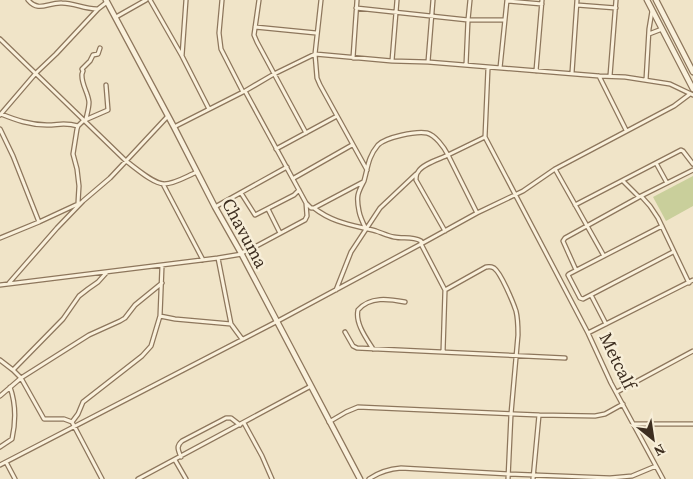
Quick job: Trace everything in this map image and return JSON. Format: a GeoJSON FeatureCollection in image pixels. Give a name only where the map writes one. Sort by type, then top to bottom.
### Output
{"type":"FeatureCollection","features":[{"type":"Feature","properties":{"kind":"street"},"geometry":{"type":"LineString","coordinates":[[28,0],[33,5],[43,7],[63,2],[88,9],[98,9]]}},
{"type":"Feature","properties":{"kind":"street"},"geometry":{"type":"LineString","coordinates":[[116,17],[148,0],[182,56],[209,109]]}},
{"type":"Feature","properties":{"kind":"street"},"geometry":{"type":"LineString","coordinates":[[182,56],[186,0]]}},
{"type":"Feature","properties":{"kind":"street"},"geometry":{"type":"LineString","coordinates":[[222,0],[219,33],[221,49],[306,202],[311,208],[337,222],[394,238],[415,238],[420,241],[445,290],[443,352]]}},
{"type":"Feature","properties":{"kind":"street"},"geometry":{"type":"LineString","coordinates":[[259,0],[254,35],[306,133]]}},
{"type":"Feature","properties":{"kind":"street"},"geometry":{"type":"LineString","coordinates":[[321,0],[316,33],[317,78],[367,170]]}},
{"type":"Feature","properties":{"kind":"street"},"geometry":{"type":"LineString","coordinates":[[353,0],[357,0],[353,58]]}},
{"type":"Feature","properties":{"kind":"street"},"geometry":{"type":"LineString","coordinates":[[392,61],[397,0]]}},
{"type":"Feature","properties":{"kind":"street"},"geometry":{"type":"LineString","coordinates":[[428,62],[434,0]]}},
{"type":"Feature","properties":{"kind":"street"},"geometry":{"type":"LineString","coordinates":[[466,65],[470,0]]}},
{"type":"Feature","properties":{"kind":"street"},"geometry":{"type":"LineString","coordinates":[[500,68],[507,0],[542,2],[536,72]]}},
{"type":"Feature","properties":{"kind":"street"},"geometry":{"type":"LineString","coordinates":[[572,73],[577,0]]}},
{"type":"Feature","properties":{"kind":"street"},"geometry":{"type":"LineString","coordinates":[[610,76],[616,0]]}},
{"type":"Feature","properties":{"kind":"street"},"geometry":{"type":"LineString","coordinates":[[647,0],[693,89]]}},
{"type":"Feature","properties":{"kind":"street"},"geometry":{"type":"LineString","coordinates":[[656,0],[693,72]]}},
{"type":"Feature","properties":{"kind":"street"},"geometry":{"type":"LineString","coordinates":[[78,126],[64,123],[49,125],[28,123],[0,114],[36,73],[107,1]]}},
{"type":"Feature","properties":{"kind":"street","name":"Chavuma"},"geometry":{"type":"LineString","coordinates":[[107,1],[360,479]]}},
{"type":"Feature","properties":{"kind":"street"},"geometry":{"type":"LineString","coordinates":[[577,5],[616,8]]}},
{"type":"Feature","properties":{"kind":"street"},"geometry":{"type":"LineString","coordinates":[[356,8],[468,20],[505,20]]}},
{"type":"Feature","properties":{"kind":"street"},"geometry":{"type":"LineString","coordinates":[[646,80],[652,10]]}},
{"type":"Feature","properties":{"kind":"street"},"geometry":{"type":"LineString","coordinates":[[256,27],[316,33]]}},
{"type":"Feature","properties":{"kind":"street"},"geometry":{"type":"LineString","coordinates":[[649,34],[662,29]]}},
{"type":"Feature","properties":{"kind":"street"},"geometry":{"type":"LineString","coordinates":[[0,38],[126,161],[152,180],[163,184],[178,181],[197,172]]}},
{"type":"Feature","properties":{"kind":"street"},"geometry":{"type":"LineString","coordinates":[[85,120],[89,101],[81,81],[82,69],[93,55],[98,54],[100,48]]}},
{"type":"Feature","properties":{"kind":"street"},"geometry":{"type":"LineString","coordinates":[[0,465],[74,424],[276,322],[477,213],[523,191],[554,169],[691,95],[670,84],[610,76],[536,72],[315,54],[174,127]]}},
{"type":"Feature","properties":{"kind":"street"},"geometry":{"type":"LineString","coordinates":[[488,68],[485,136],[588,333]]}},
{"type":"Feature","properties":{"kind":"street"},"geometry":{"type":"LineString","coordinates":[[599,76],[626,130]]}},
{"type":"Feature","properties":{"kind":"street"},"geometry":{"type":"LineString","coordinates":[[78,204],[79,186],[73,154],[76,134],[78,126],[85,120],[108,109],[106,85]]}},
{"type":"Feature","properties":{"kind":"street"},"geometry":{"type":"LineString","coordinates":[[9,284],[57,228],[83,201],[110,178],[168,116]]}},
{"type":"Feature","properties":{"kind":"street"},"geometry":{"type":"LineString","coordinates":[[276,149],[336,116]]}},
{"type":"Feature","properties":{"kind":"street"},"geometry":{"type":"LineString","coordinates":[[0,129],[13,156],[38,222]]}},
{"type":"Feature","properties":{"kind":"street"},"geometry":{"type":"LineString","coordinates":[[366,229],[358,210],[358,195],[370,157],[380,144],[410,134],[428,133],[445,149],[477,213]]}},
{"type":"Feature","properties":{"kind":"street"},"geometry":{"type":"LineString","coordinates":[[336,290],[351,252],[380,208],[424,166],[485,136]]}},
{"type":"Feature","properties":{"kind":"street"},"geometry":{"type":"LineString","coordinates":[[294,178],[352,145]]}},
{"type":"Feature","properties":{"kind":"street"},"geometry":{"type":"LineString","coordinates":[[576,205],[682,150],[693,164]]}},
{"type":"Feature","properties":{"kind":"street"},"geometry":{"type":"LineString","coordinates":[[656,163],[667,183]]}},
{"type":"Feature","properties":{"kind":"street"},"geometry":{"type":"LineString","coordinates":[[215,207],[287,167]]}},
{"type":"Feature","properties":{"kind":"street"},"geometry":{"type":"LineString","coordinates":[[554,169],[604,256]]}},
{"type":"Feature","properties":{"kind":"street"},"geometry":{"type":"LineString","coordinates":[[576,270],[564,239],[640,196],[693,170]]}},
{"type":"Feature","properties":{"kind":"street"},"geometry":{"type":"LineString","coordinates":[[416,173],[416,180],[445,231]]}},
{"type":"Feature","properties":{"kind":"street"},"geometry":{"type":"LineString","coordinates":[[623,181],[654,211],[689,282]]}},
{"type":"Feature","properties":{"kind":"street"},"geometry":{"type":"LineString","coordinates":[[314,208],[363,182]]}},
{"type":"Feature","properties":{"kind":"street"},"geometry":{"type":"LineString","coordinates":[[163,184],[202,260]]}},
{"type":"Feature","properties":{"kind":"street"},"geometry":{"type":"LineString","coordinates":[[242,193],[256,215],[294,196],[299,189]]}},
{"type":"Feature","properties":{"kind":"street"},"geometry":{"type":"LineString","coordinates":[[0,238],[83,201]]}},
{"type":"Feature","properties":{"kind":"street"},"geometry":{"type":"LineString","coordinates":[[1,284],[162,266],[241,253],[305,220],[307,216],[306,202]]}},
{"type":"Feature","properties":{"kind":"street"},"geometry":{"type":"LineString","coordinates":[[268,209],[280,233]]}},
{"type":"Feature","properties":{"kind":"street"},"geometry":{"type":"LineString","coordinates":[[662,226],[568,275],[581,299],[674,252]]}},
{"type":"Feature","properties":{"kind":"street"},"geometry":{"type":"LineString","coordinates":[[218,258],[231,324],[242,339]]}},
{"type":"Feature","properties":{"kind":"street"},"geometry":{"type":"LineString","coordinates":[[74,424],[83,402],[147,350],[154,340],[160,316],[162,266]]}},
{"type":"Feature","properties":{"kind":"street"},"geometry":{"type":"LineString","coordinates":[[445,290],[490,266],[497,271],[516,311],[518,328],[508,479]]}},
{"type":"Feature","properties":{"kind":"street"},"geometry":{"type":"LineString","coordinates":[[13,370],[63,319],[79,296],[98,282],[107,272]]}},
{"type":"Feature","properties":{"kind":"street","name":"Metcalf"},"geometry":{"type":"LineString","coordinates":[[662,479],[616,392],[588,333],[693,280]]}},
{"type":"Feature","properties":{"kind":"street"},"geometry":{"type":"LineString","coordinates":[[0,396],[21,378],[89,335],[125,318],[135,305],[162,283]]}},
{"type":"Feature","properties":{"kind":"street"},"geometry":{"type":"LineString","coordinates":[[567,294],[575,289]]}},
{"type":"Feature","properties":{"kind":"street"},"geometry":{"type":"LineString","coordinates":[[591,295],[606,324]]}},
{"type":"Feature","properties":{"kind":"street"},"geometry":{"type":"LineString","coordinates":[[373,349],[360,325],[357,317],[358,310],[364,304],[378,299],[405,302]]}},
{"type":"Feature","properties":{"kind":"street"},"geometry":{"type":"LineString","coordinates":[[160,316],[231,324]]}},
{"type":"Feature","properties":{"kind":"street"},"geometry":{"type":"LineString","coordinates":[[345,332],[355,348],[565,358]]}},
{"type":"Feature","properties":{"kind":"street"},"geometry":{"type":"LineString","coordinates":[[616,392],[693,351]]}},
{"type":"Feature","properties":{"kind":"street"},"geometry":{"type":"LineString","coordinates":[[0,360],[21,378],[44,419],[64,419],[74,424],[102,479]]}},
{"type":"Feature","properties":{"kind":"street"},"geometry":{"type":"LineString","coordinates":[[138,479],[311,386]]}},
{"type":"Feature","properties":{"kind":"street"},"geometry":{"type":"LineString","coordinates":[[0,447],[12,438],[15,424],[10,387]]}},
{"type":"Feature","properties":{"kind":"street"},"geometry":{"type":"LineString","coordinates":[[329,422],[358,407],[596,416],[605,414],[624,404]]}},
{"type":"Feature","properties":{"kind":"street"},"geometry":{"type":"LineString","coordinates":[[534,477],[539,415]]}},
{"type":"Feature","properties":{"kind":"street"},"geometry":{"type":"LineString","coordinates":[[180,456],[178,444],[226,418],[231,418],[240,425]]}},
{"type":"Feature","properties":{"kind":"street"},"geometry":{"type":"LineString","coordinates":[[244,422],[272,479]]}},
{"type":"Feature","properties":{"kind":"street"},"geometry":{"type":"LineString","coordinates":[[634,424],[693,424]]}},
{"type":"Feature","properties":{"kind":"street"},"geometry":{"type":"LineString","coordinates":[[175,460],[186,479]]}},
{"type":"Feature","properties":{"kind":"street"},"geometry":{"type":"LineString","coordinates":[[6,462],[15,479]]}},
{"type":"Feature","properties":{"kind":"street"},"geometry":{"type":"LineString","coordinates":[[369,479],[382,471],[392,468],[534,477],[624,477],[641,473],[656,466]]}},
{"type":"Feature","properties":{"kind":"green space"},"geometry":{"type":"Polygon","coordinates":[[[693,176],[693,206],[666,221],[653,197],[693,176]]]}}]}
